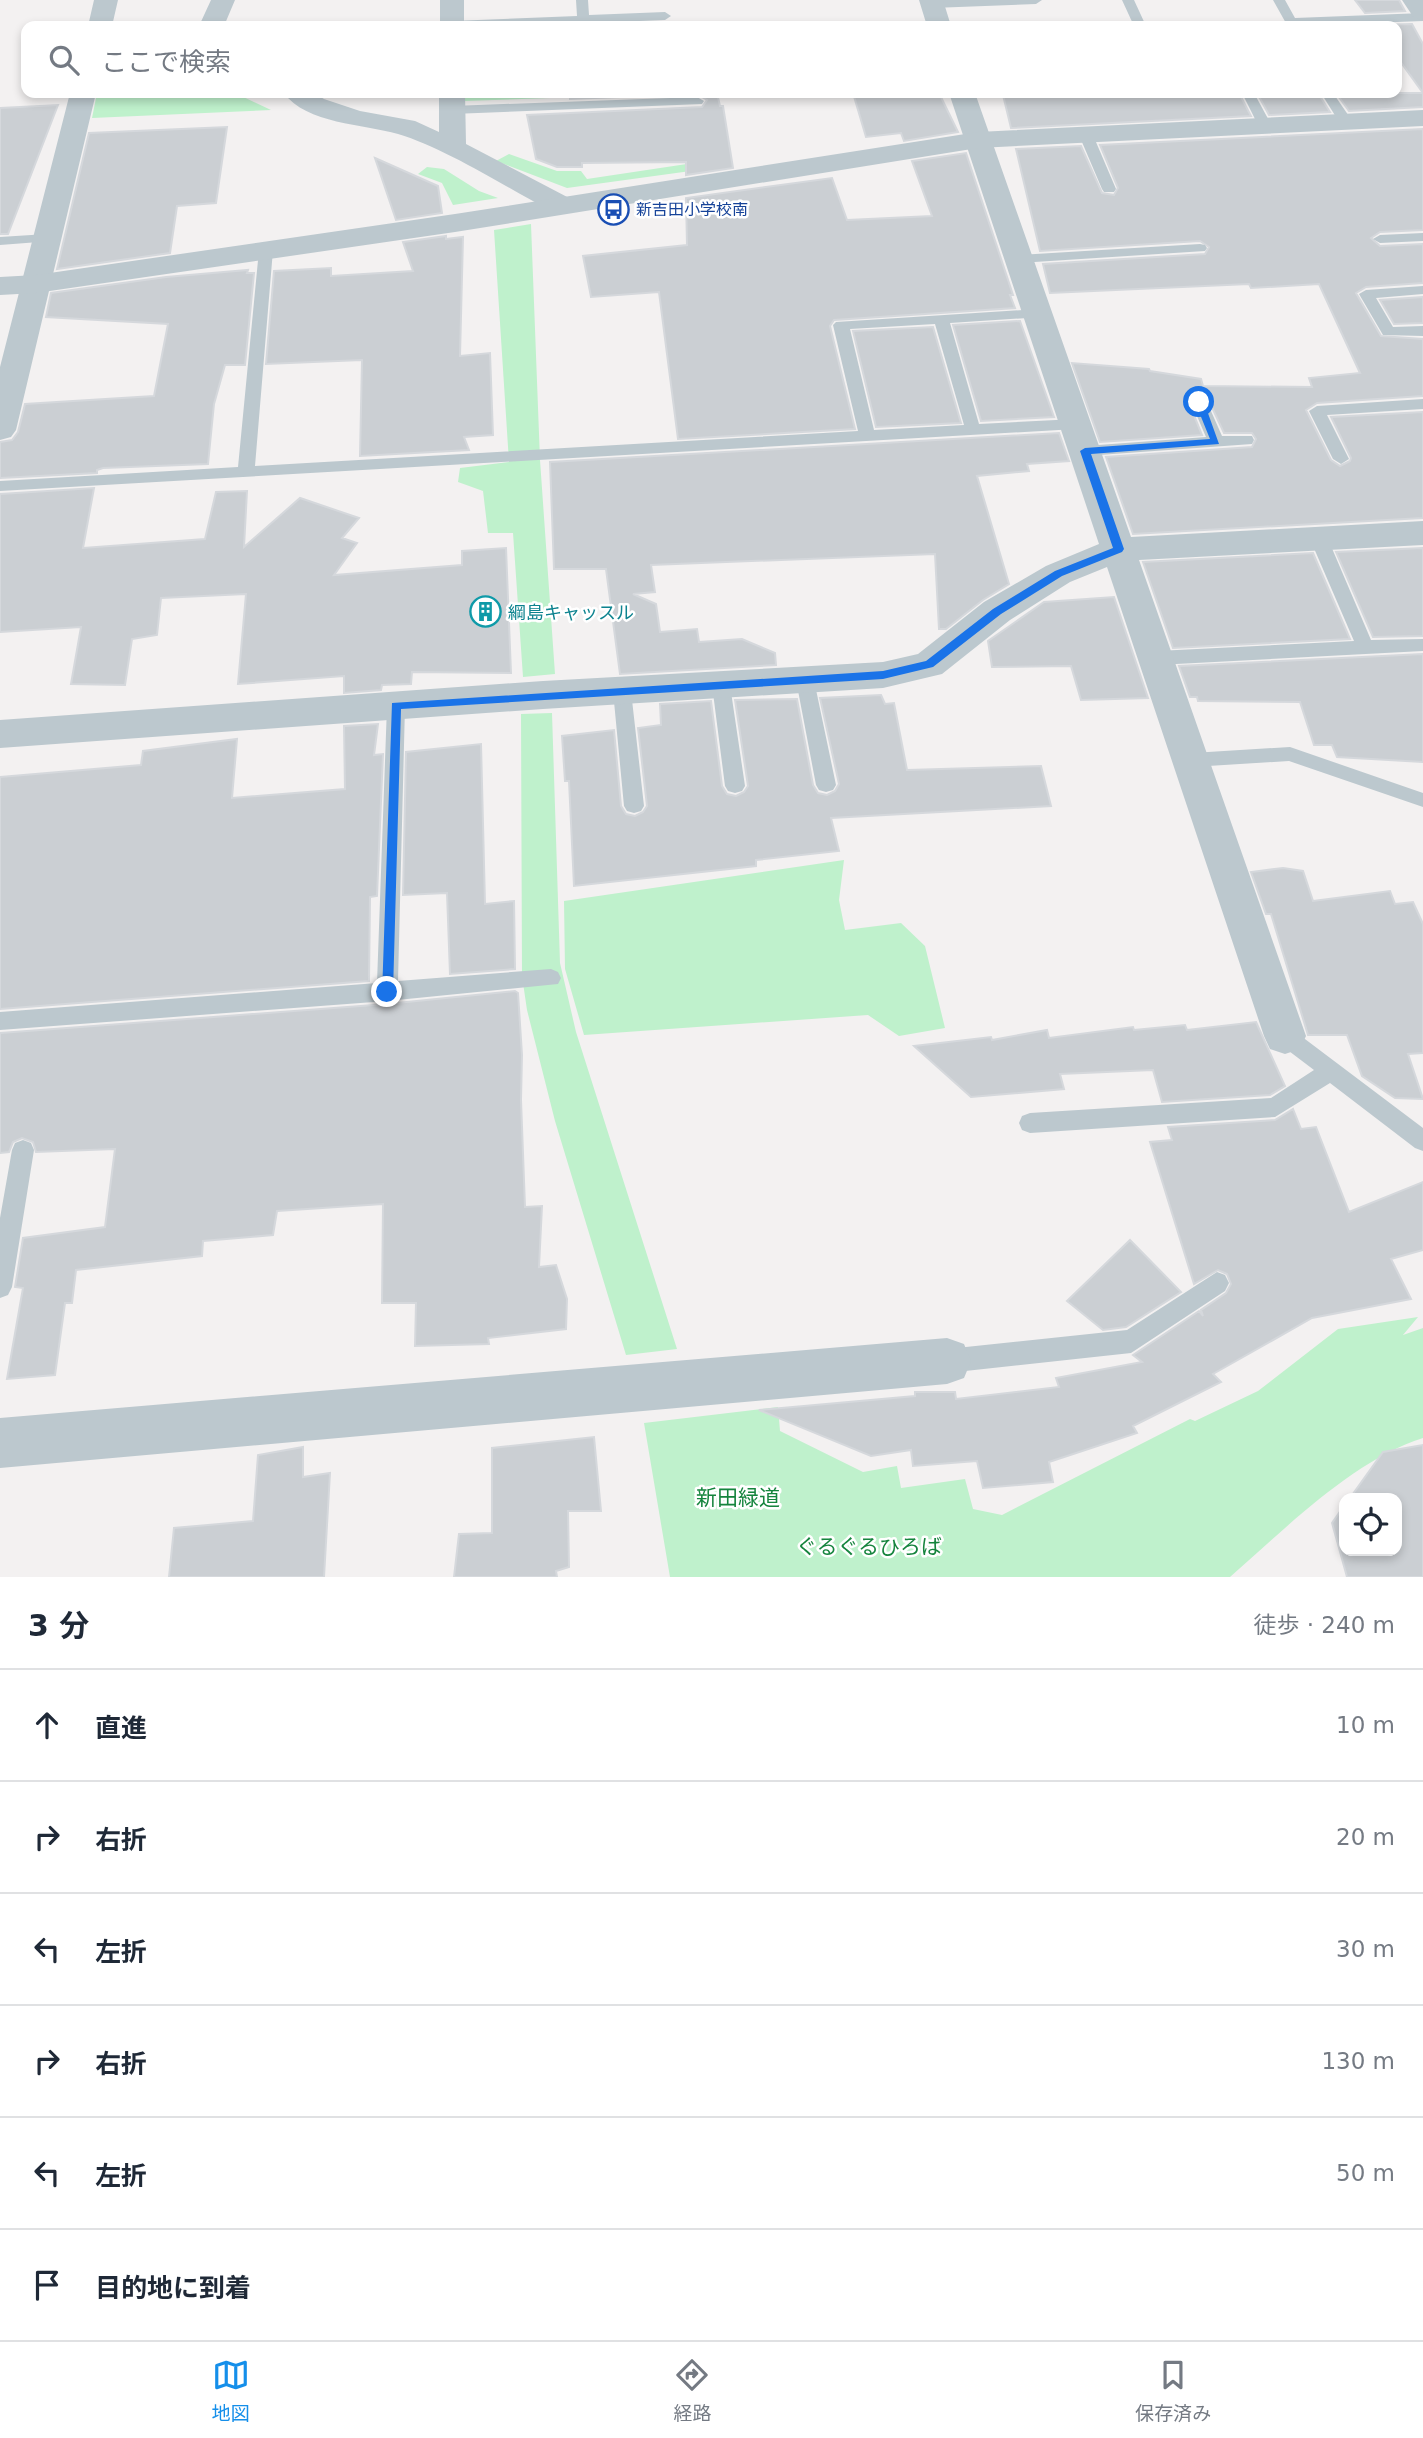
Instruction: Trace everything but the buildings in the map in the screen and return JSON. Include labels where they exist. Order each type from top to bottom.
[{"type":"street","points":[[101,21],[106,0]]},
{"type":"street","points":[[214,21],[222,0]]},
{"type":"street","points":[[452,0],[453,21]]},
{"type":"street","points":[[1414,0],[1423,15]]},
{"type":"street","points":[[0,430],[82,98]]},
{"type":"street","points":[[304,98],[315,105],[355,118],[405,127],[453,148],[561,205]]},
{"type":"street","points":[[964,98],[1192,760],[1284,1036]]},
{"type":"street","points":[[452,101],[453,148]]},
{"type":"street","points":[[0,286],[36,284],[266,250],[978,140],[1423,118]]},
{"type":"street","points":[[0,734],[396,705],[883,675],[929,664],[997,611],[1058,574],[1119,549],[1423,533]]},
{"type":"street","points":[[0,1443],[947,1361]]},
{"type":"lane","points":[[582,0],[583,20]]},
{"type":"lane","points":[[934,10],[1036,0]]},
{"type":"lane","points":[[1128,0],[1138,21]]},
{"type":"lane","points":[[1279,0],[1290,21]]},
{"type":"lane","points":[[1310,21],[1423,15]]},
{"type":"lane","points":[[561,21],[665,16]]},
{"type":"lane","points":[[1251,98],[1265,126]]},
{"type":"lane","points":[[1330,98],[1346,122]]},
{"type":"lane","points":[[452,101],[697,101]]},
{"type":"lane","points":[[1086,135],[1109,189]]},
{"type":"lane","points":[[1380,239],[1423,237]]},
{"type":"lane","points":[[0,241],[47,238]]},
{"type":"lane","points":[[1019,259],[1200,248]]},
{"type":"lane","points":[[246,472],[266,250]]},
{"type":"lane","points":[[1423,290],[1366,294],[1388,332],[1423,331]]},
{"type":"lane","points":[[867,436],[841,325],[1038,314]]},
{"type":"lane","points":[[941,319],[974,430]]},
{"type":"lane","points":[[1199,402],[1216,441]]},
{"type":"lane","points":[[1341,459],[1317,411],[1423,404]]},
{"type":"lane","points":[[0,486],[974,430],[1081,437],[1246,440]]},
{"type":"lane","points":[[1319,539],[1365,647]]},
{"type":"lane","points":[[1157,658],[1423,645]]},
{"type":"lane","points":[[805,680],[826,785]]},
{"type":"lane","points":[[721,685],[735,786]]},
{"type":"lane","points":[[622,691],[634,806]]},
{"type":"lane","points":[[387,992],[396,705]]},
{"type":"lane","points":[[1192,760],[1290,754],[1421,800]]},
{"type":"lane","points":[[0,1021],[551,978]]},
{"type":"lane","points":[[1284,1036],[1423,1141]]},
{"type":"lane","points":[[1030,1123],[1275,1107],[1331,1072]]},
{"type":"lane","points":[[0,1287],[23,1150]]},
{"type":"lane","points":[[947,1361],[1131,1341],[1217,1283]]},
{"type":"green space","points":[[96,98],[246,98],[271,110],[92,118]]},
{"type":"green space","points":[[464,98],[550,98],[464,101]]},
{"type":"green space","points":[[509,154],[557,171],[581,171],[587,179],[720,159],[727,166],[567,188],[496,161]]},
{"type":"green space","points":[[427,167],[444,169],[479,191],[498,198],[453,205],[442,183],[418,174]]},
{"type":"green space","points":[[531,224],[540,460],[555,674],[523,677],[513,533],[488,533],[483,491],[458,482],[460,468],[509,462],[494,230]]},
{"type":"green space","points":[[552,713],[560,963],[576,1032],[677,1349],[626,1355],[555,1121],[527,1010],[522,976],[521,714]]},
{"type":"green space","points":[[844,860],[839,900],[845,930],[901,923],[925,946],[945,1028],[899,1036],[868,1015],[584,1035],[565,969],[564,901]]},
{"type":"green space","name":"新田緑道","points":[[1418,1317],[1403,1335],[1423,1328],[1423,1438],[1397,1448],[1346,1479],[1230,1577],[670,1577],[644,1423],[778,1407],[780,1431],[863,1472],[897,1466],[901,1488],[965,1479],[973,1509],[1002,1515],[1190,1419],[1195,1421],[1258,1391],[1338,1329]]},
{"type":"place","name":"新吉田小学校南","points":[[613,209]]},
{"type":"place","name":"綱島キャッスル","points":[[485,612]]},
{"type":"route","points":[[387,992],[396,705],[883,675],[929,664],[997,611],[1058,574],[1119,549],[1085,451],[1216,441],[1199,402]]},
{"type":"park label","name":"ぐるぐるひろば","points":[[869,1547]]}]
